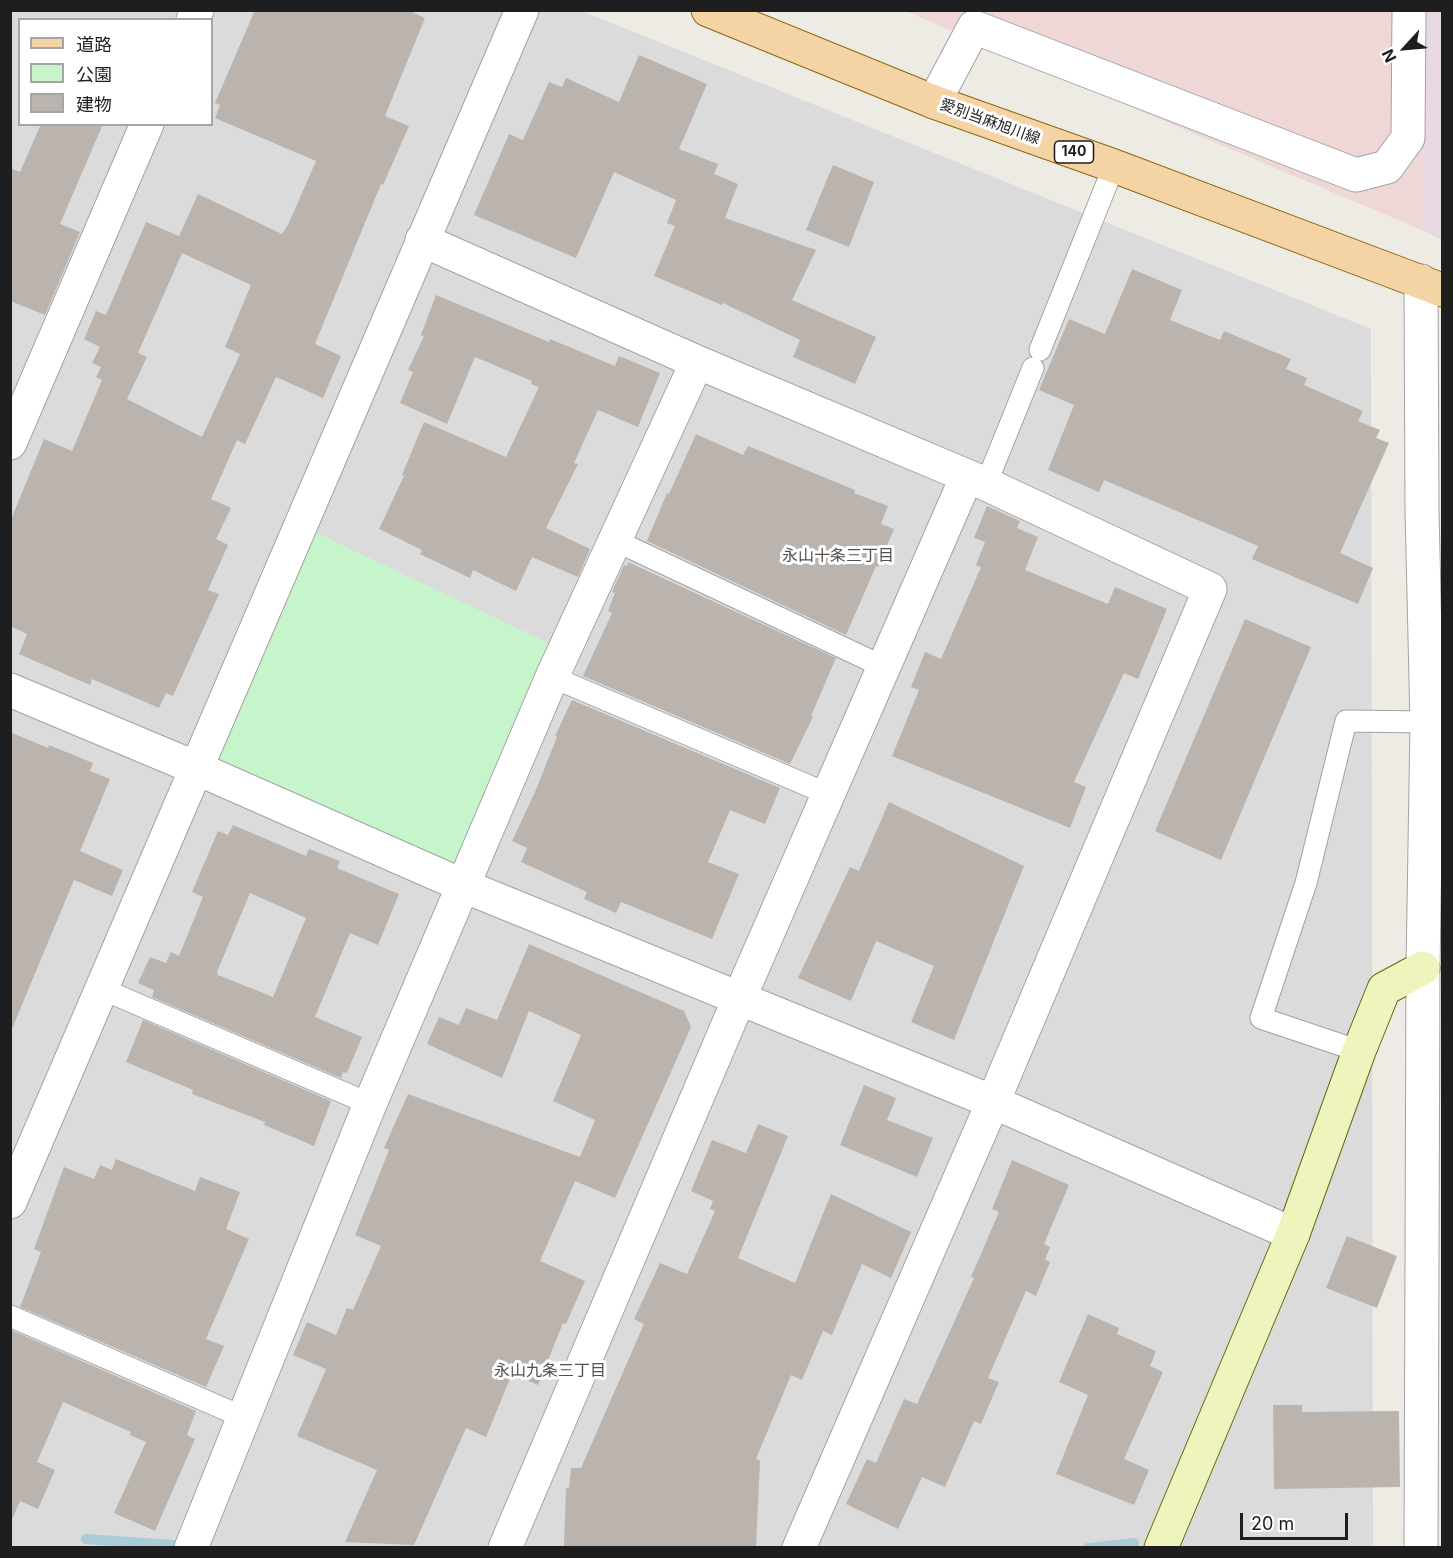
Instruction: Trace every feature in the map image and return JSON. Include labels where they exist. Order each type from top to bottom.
[{"type":"main road","name":"愛別当麻旭川線","points":[[708,10],[934,102],[1114,166],[1432,286]]},
{"type":"street","points":[[10,1202],[522,10]]},
{"type":"street","points":[[934,102],[974,27],[1356,175],[1387,167],[1408,138],[1409,10]]},
{"type":"street","points":[[10,443],[146,126]]},
{"type":"street","points":[[422,240],[697,362],[976,480],[1210,589],[993,1102],[799,1548]]},
{"type":"street","points":[[1421,1548],[1423,968],[1427,722],[1422,510],[1432,286]]},
{"type":"street","points":[[191,1548],[370,1104],[552,677],[697,362]]},
{"type":"street","points":[[505,1548],[739,999],[884,667],[976,480]]},
{"type":"street","points":[[10,690],[196,768],[464,886],[993,1102],[1293,1234]]},
{"type":"street","points":[[1161,1548],[1293,1234],[1359,1050],[1384,989],[1423,968]]},
{"type":"lane","points":[[976,480],[1037,358],[1114,166]]},
{"type":"lane","points":[[614,540],[884,667]]},
{"type":"lane","points":[[552,677],[828,794]]},
{"type":"lane","points":[[1359,1050],[1261,1018],[1306,883],[1346,721],[1427,722]]},
{"type":"lane","points":[[102,989],[370,1104]]},
{"type":"lane","points":[[10,1316],[245,1418]]},
{"type":"shaded area","points":[[11,11],[582,11],[1371,329],[1373,1547],[11,1548]]},
{"type":"shaded area","points":[[905,11],[1426,11],[1424,231]]},
{"type":"shaded area","points":[[1426,11],[1442,11],[1442,240],[1424,231]]},
{"type":"green space","points":[[300,525],[563,650],[464,886],[196,768]]},
{"type":"building","points":[[255,10],[408,10],[425,18],[385,116],[409,126],[383,185],[381,184],[315,344],[341,356],[323,398],[276,377],[245,444],[237,440],[211,499],[231,508],[216,539],[228,545],[208,590],[219,594],[173,696],[166,693],[159,708],[92,679],[90,685],[19,654],[27,634],[10,626],[10,522],[44,439],[72,451],[102,380],[96,377],[101,367],[92,363],[100,347],[84,339],[96,311],[106,315],[146,222],[179,236],[198,194],[282,234],[288,225],[316,161],[215,118],[220,105],[215,103]],"holes":[[[182,253],[251,285],[225,347],[240,354],[202,437],[127,399],[147,357],[138,353]]]},
{"type":"building","points":[[639,55],[707,84],[679,149],[718,164],[714,174],[738,184],[725,218],[816,250],[792,300],[876,337],[855,384],[793,357],[800,340],[723,303],[722,305],[654,276],[675,226],[667,223],[676,200],[614,172],[576,258],[474,215],[509,134],[523,140],[549,82],[562,87],[566,78],[619,102]]},
{"type":"building","points":[[40,126],[102,126],[60,224],[80,232],[45,315],[10,301],[10,168],[20,172]]},
{"type":"building","points":[[833,165],[874,182],[849,247],[806,230]]},
{"type":"building","points":[[1132,269],[1182,290],[1170,320],[1220,340],[1224,331],[1291,359],[1286,369],[1307,378],[1304,385],[1363,411],[1358,421],[1380,430],[1376,438],[1389,443],[1340,553],[1373,568],[1358,604],[1252,559],[1258,546],[1104,480],[1099,492],[1048,470],[1074,405],[1039,390],[1069,319],[1105,334]]},
{"type":"building","points":[[436,295],[549,342],[550,339],[615,366],[619,356],[660,373],[638,427],[598,410],[574,463],[578,464],[546,528],[590,549],[578,577],[532,557],[516,591],[473,570],[470,578],[420,554],[422,550],[379,529],[404,476],[402,475],[424,422],[506,457],[539,387],[531,384],[532,381],[475,357],[447,424],[400,403],[413,372],[408,370],[424,336],[421,335]]},
{"type":"building","points":[[696,434],[743,455],[748,446],[888,506],[881,524],[894,529],[846,635],[647,541],[667,493],[669,494]]},
{"type":"building","points":[[987,506],[1020,521],[1017,528],[1038,537],[1025,570],[1108,604],[1115,587],[1167,609],[1138,679],[1124,673],[1074,782],[1086,787],[1070,828],[892,756],[919,690],[911,687],[925,652],[941,659],[981,567],[976,565],[985,542],[974,538]]},
{"type":"building","points":[[628,562],[836,658],[811,716],[813,717],[790,764],[583,676],[612,613],[608,611],[615,593],[612,592],[624,565],[627,566]]},
{"type":"building","points":[[1245,619],[1311,647],[1221,860],[1155,831]]},
{"type":"building","points":[[572,700],[780,788],[765,824],[730,810],[708,862],[739,874],[712,939],[621,902],[616,913],[584,899],[587,892],[521,862],[527,848],[512,841],[535,792],[557,737],[555,736]]},
{"type":"building","points":[[10,732],[93,763],[90,771],[110,779],[80,851],[123,870],[112,896],[74,880],[11,1031]]},
{"type":"building","points":[[889,802],[1024,866],[954,1040],[911,1022],[934,966],[876,941],[851,1001],[798,978],[850,867],[859,871]]},
{"type":"building","points":[[233,825],[306,856],[309,849],[340,861],[337,868],[399,894],[378,945],[350,933],[315,1017],[362,1037],[347,1073],[343,1072],[341,1078],[152,997],[154,990],[138,983],[150,957],[166,963],[171,952],[179,956],[203,897],[192,892],[218,831],[228,835]],"holes":[[[250,893],[306,918],[273,997],[218,975],[217,972]]]},
{"type":"building","points":[[529,944],[684,1011],[691,1027],[615,1198],[575,1181],[540,1261],[585,1281],[566,1324],[563,1323],[538,1385],[512,1374],[486,1437],[466,1428],[414,1545],[345,1542],[377,1470],[297,1436],[326,1369],[293,1355],[307,1322],[336,1335],[347,1308],[353,1310],[381,1246],[355,1235],[389,1150],[384,1148],[408,1094],[580,1157],[595,1120],[553,1101],[581,1035],[529,1011],[502,1078],[427,1044],[439,1017],[459,1025],[466,1008],[497,1020]]},
{"type":"building","points":[[143,1020],[331,1101],[314,1146],[264,1125],[265,1122],[192,1094],[193,1090],[126,1062]]},
{"type":"building","points":[[864,1085],[896,1098],[887,1120],[933,1138],[917,1177],[840,1145]]},
{"type":"building","points":[[758,1124],[788,1136],[738,1258],[795,1283],[831,1194],[911,1232],[891,1278],[862,1264],[832,1335],[823,1331],[802,1380],[791,1375],[756,1459],[760,1461],[756,1548],[564,1546],[566,1488],[569,1488],[571,1468],[581,1468],[644,1324],[634,1319],[660,1263],[687,1274],[715,1211],[710,1209],[713,1201],[691,1191],[712,1140],[746,1153]]},
{"type":"building","points":[[116,1159],[195,1191],[200,1177],[240,1192],[226,1229],[249,1239],[206,1339],[224,1346],[206,1387],[20,1307],[41,1252],[34,1249],[64,1167],[94,1179],[100,1165],[112,1170]]},
{"type":"building","points":[[1012,1160],[1069,1185],[1044,1244],[1050,1247],[1045,1260],[1050,1262],[1036,1296],[1026,1291],[988,1378],[999,1382],[981,1424],[974,1421],[945,1487],[922,1477],[898,1529],[846,1504],[867,1459],[876,1463],[904,1399],[917,1404],[974,1278],[971,1277],[999,1212],[992,1209]]},
{"type":"building","points":[[1347,1236],[1397,1256],[1377,1308],[1326,1288]]},
{"type":"building","points":[[1088,1314],[1119,1328],[1117,1334],[1156,1351],[1150,1366],[1163,1372],[1124,1459],[1149,1470],[1134,1505],[1056,1474],[1088,1395],[1059,1382]]},
{"type":"building","points":[[11,1330],[196,1411],[187,1435],[195,1439],[155,1531],[114,1513],[146,1442],[130,1435],[131,1432],[63,1402],[37,1462],[55,1470],[38,1509],[20,1501],[10,1524]]},
{"type":"building","points":[[1273,1405],[1302,1405],[1302,1412],[1399,1411],[1400,1487],[1274,1489]]},
{"type":"waterway","points":[[86,1539],[173,1545]]},
{"type":"waterway","points":[[1088,1548],[1134,1543]]},
{"type":"district","name":"永山十条三丁目","points":[[838,556]]},
{"type":"district","name":"永山九条三丁目","points":[[550,1371]]}]
